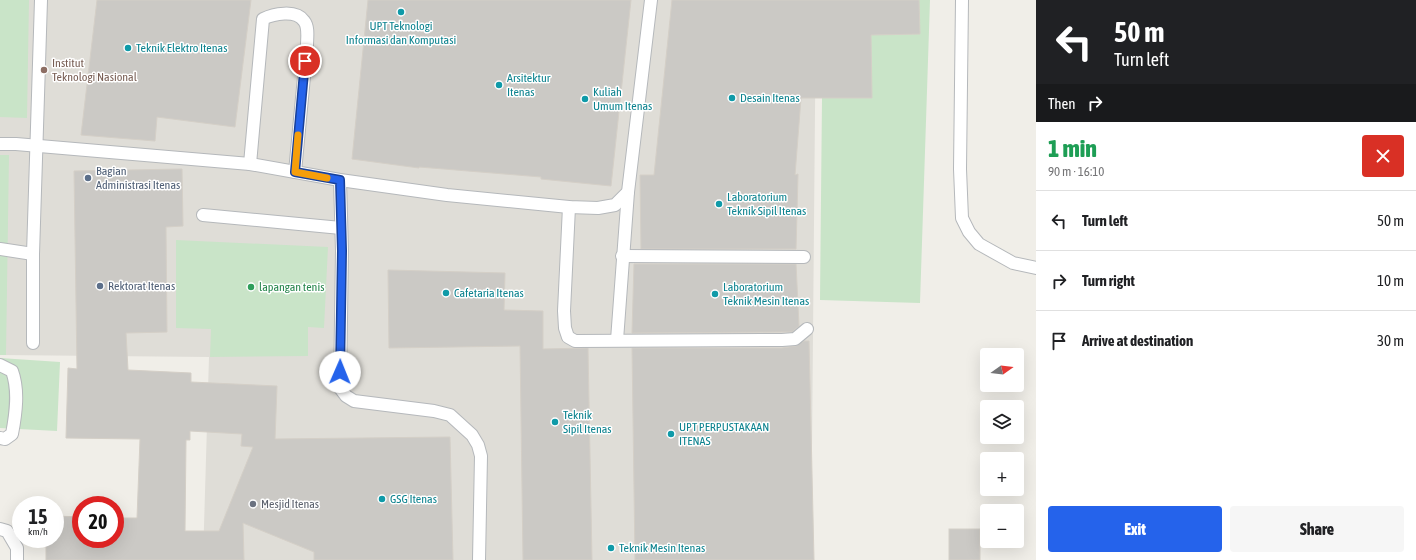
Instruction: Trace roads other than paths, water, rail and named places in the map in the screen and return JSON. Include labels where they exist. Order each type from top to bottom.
[{"type":"lane","points":[[33,344],[33,254],[41,0]]},
{"type":"lane","points":[[617,340],[622,256],[628,192],[651,0]]},
{"type":"lane","points":[[962,0],[960,169],[962,218],[969,232],[979,244],[1013,263],[1036,268]]},
{"type":"lane","points":[[250,164],[263,19],[280,14],[297,16],[304,21],[307,28],[307,45],[295,172]]},
{"type":"lane","points":[[1,144],[250,164],[340,180],[447,195],[569,207],[598,208],[615,205],[628,192]]},
{"type":"lane","points":[[340,180],[340,388],[346,396],[354,401],[434,411],[450,415],[472,435],[478,445],[481,456],[479,560]]},
{"type":"lane","points":[[569,207],[564,311],[565,328],[568,337],[575,341],[782,340],[795,339],[807,329]]},
{"type":"lane","points":[[203,215],[341,228]]},
{"type":"lane","points":[[0,249],[33,254]]},
{"type":"lane","points":[[622,256],[804,257]]},
{"type":"lane","points":[[0,365],[12,371],[16,383],[15,420],[12,434],[5,438],[0,438]]},
{"type":"lane","points":[[0,529],[7,531],[17,548],[17,560]]},
{"type":"place","name":"UPT Teknologi Informasi dan Komputasi","points":[[401,12]]},
{"type":"place","name":"Teknik Elektro Itenas","points":[[128,48]]},
{"type":"place","name":"Institut Teknologi Nasional","points":[[44,70]]},
{"type":"place","name":"Arsitektur Itenas","points":[[499,85]]},
{"type":"place","name":"Desain Itenas","points":[[732,98]]},
{"type":"place","name":"Kuliah Umum Itenas","points":[[585,99]]},
{"type":"place","name":"Bagian Administrasi Itenas","points":[[88,178]]},
{"type":"place","name":"Laboratorium Teknik Sipil Itenas","points":[[719,204]]},
{"type":"place","name":"Rektorat Itenas","points":[[100,286]]},
{"type":"place","name":"lapangan tenis","points":[[251,287]]},
{"type":"place","name":"Cafetaria Itenas","points":[[446,293]]},
{"type":"place","name":"Laboratorium Teknik Mesin Itenas","points":[[715,294]]},
{"type":"place","name":"Teknik Sipil Itenas","points":[[555,422]]},
{"type":"place","name":"UPT PERPUSTAKAAN ITENAS","points":[[671,434]]},
{"type":"place","name":"GSG Itenas","points":[[382,499]]},
{"type":"place","name":"Mesjid Itenas","points":[[253,504]]},
{"type":"place","name":"Teknik Mesin Itenas","points":[[611,548]]}]
